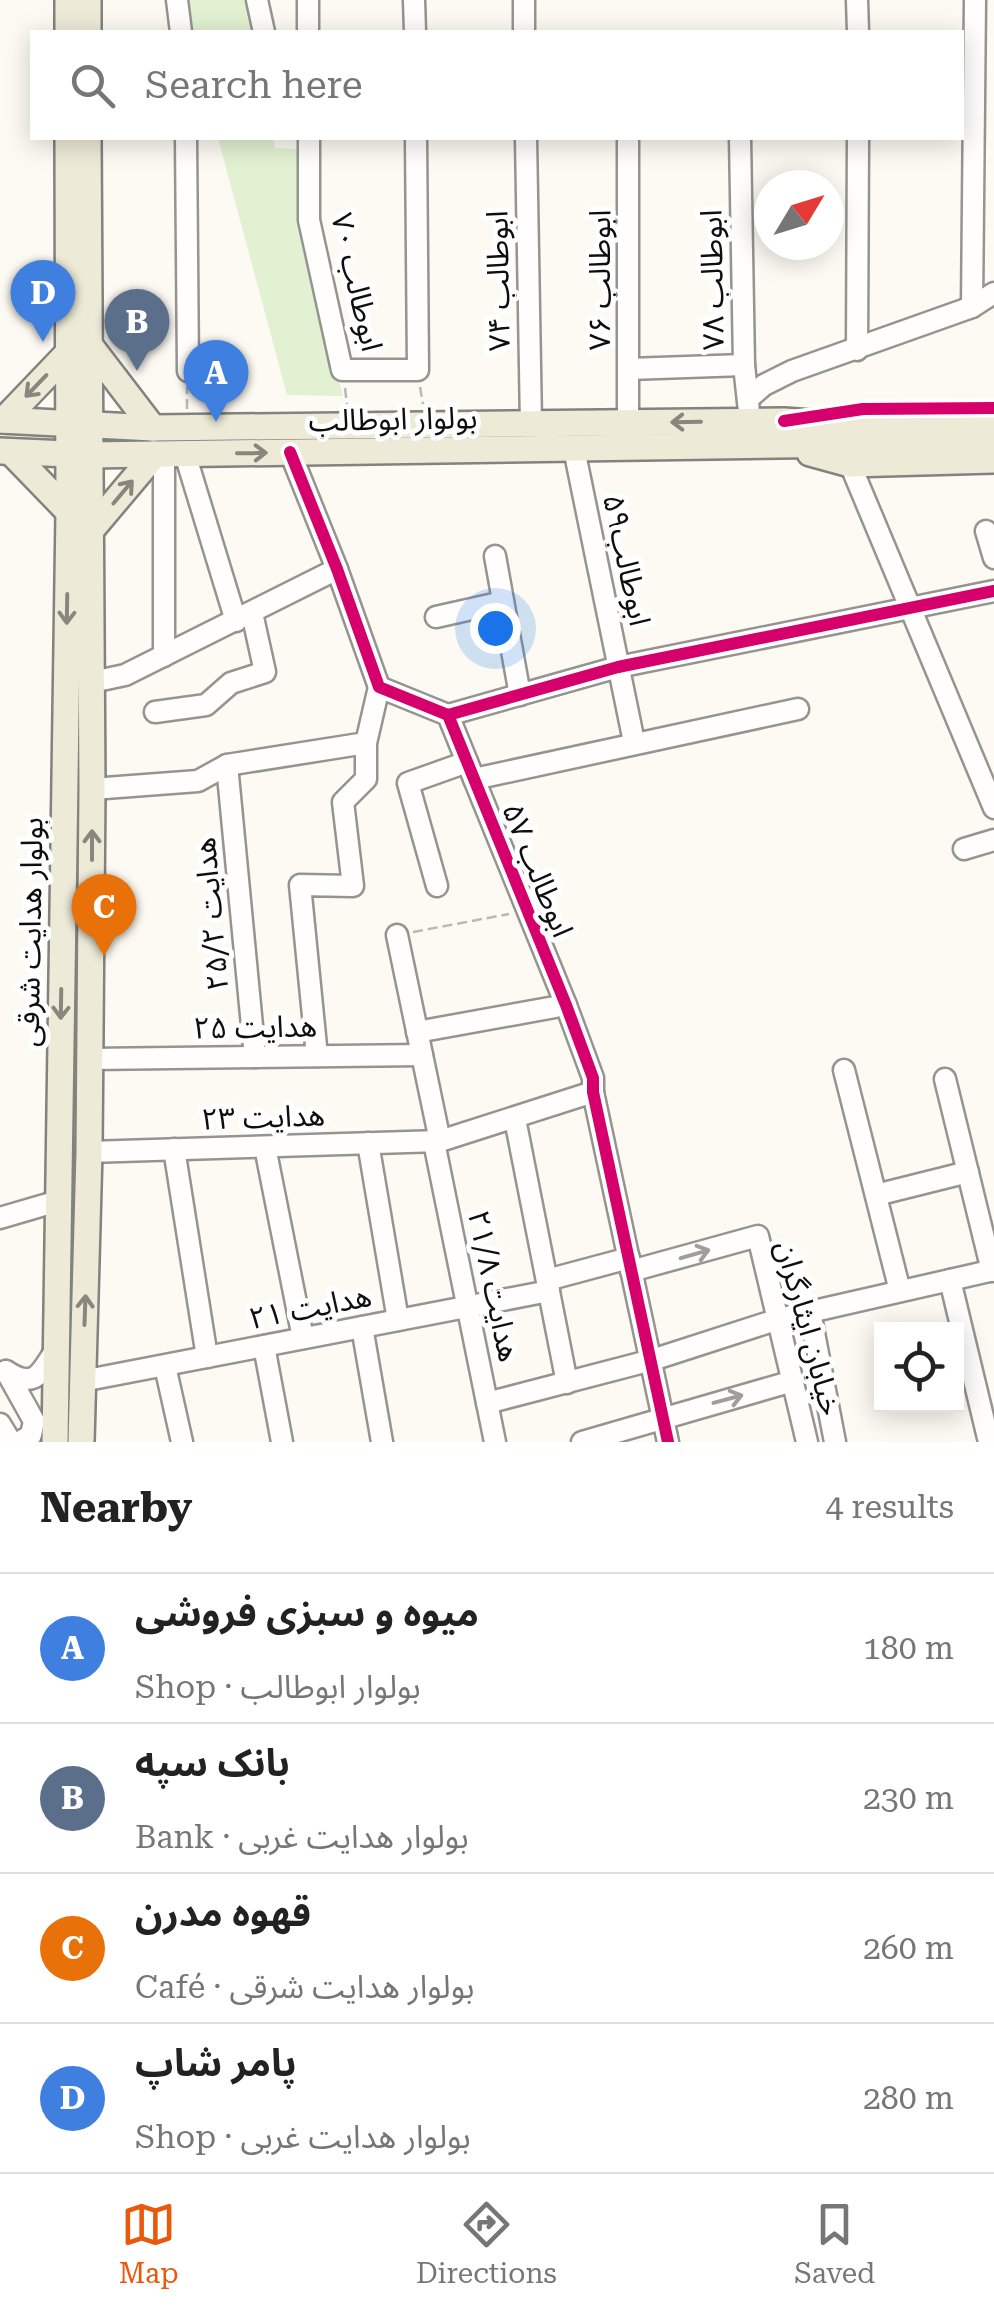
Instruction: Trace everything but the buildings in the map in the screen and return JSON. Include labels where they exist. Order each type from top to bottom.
[{"type":"main road","points":[[68,0],[68,30]]},
{"type":"main road","points":[[88,0],[88,30]]},
{"type":"main road","points":[[68,140],[78,348],[168,443],[91,530]]},
{"type":"main road","points":[[2,420],[78,348],[88,140]]},
{"type":"main road","name":"بولوار هدایت شرقی","points":[[78,348],[79,454],[91,530],[92,682],[89,1152],[81,1442]]},
{"type":"main road","points":[[785,433],[863,409],[994,408]]},
{"type":"main road","name":"بولوار ابوطالب","points":[[6,452],[79,454],[350,426],[628,423],[749,410],[785,433]]},
{"type":"main road","name":"بولوار ابوطالب","points":[[2,420],[79,424],[168,443],[290,452],[574,449],[785,433]]},
{"type":"main road","points":[[785,433],[841,425],[994,422]]},
{"type":"main road","points":[[362,452],[348,441],[351,434],[387,431],[394,425]]},
{"type":"main road","points":[[785,433],[994,442]]},
{"type":"main road","points":[[785,433],[850,464],[994,460]]},
{"type":"main road","points":[[6,452],[69,512]]},
{"type":"main road","name":"بولوار هدایت شرقی","points":[[55,1442],[69,512],[79,454]]},
{"type":"main road","points":[[64,796],[92,793]]},
{"type":"street","points":[[177,0],[182,30]]},
{"type":"street","points":[[256,0],[264,30]]},
{"type":"street","points":[[308,0],[308,30]]},
{"type":"street","points":[[414,0],[415,30]]},
{"type":"street","points":[[524,0],[524,30]]},
{"type":"street","points":[[858,0],[858,30]]},
{"type":"street","points":[[972,307],[975,0]]},
{"type":"street","points":[[186,140],[188,370]]},
{"type":"street","name":"ابوطالب ۷۰","points":[[309,140],[309,220],[342,370],[418,370]]},
{"type":"street","points":[[416,140],[418,370]]},
{"type":"street","name":"ابوطالب ۷۴","points":[[526,140],[531,424]]},
{"type":"street","name":"ابوطالب ۷۶","points":[[628,140],[628,423]]},
{"type":"street","name":"ابوطالب ۷۸","points":[[740,140],[744,365],[749,410]]},
{"type":"street","points":[[857,350],[858,140]]},
{"type":"street","points":[[749,410],[764,385],[792,371],[972,307],[994,292]]},
{"type":"street","points":[[629,368],[744,365]]},
{"type":"street","points":[[155,712],[206,705],[231,684],[265,672],[168,443]]},
{"type":"street","points":[[164,656],[168,443]]},
{"type":"street","name":"ابوطالب۵۹","points":[[574,449],[634,742]]},
{"type":"street","points":[[290,452],[379,687],[366,743],[366,778],[344,802],[343,823],[353,886],[300,886],[317,1056]]},
{"type":"street","points":[[850,464],[994,808]]},
{"type":"street","points":[[986,532],[994,558]]},
{"type":"street","points":[[495,556],[520,695]]},
{"type":"street","points":[[92,682],[125,675],[337,569]]},
{"type":"street","points":[[379,687],[448,715],[618,667],[994,591]]},
{"type":"street","points":[[436,616],[503,602]]},
{"type":"street","points":[[437,886],[408,783],[798,709]]},
{"type":"street","name":"ابوطالب ۵۷","points":[[448,715],[593,1078],[668,1442]]},
{"type":"street","points":[[92,793],[198,781],[227,765],[366,743]]},
{"type":"street","name":"هدایت ۲۵/۲","points":[[227,765],[254,1057]]},
{"type":"street","points":[[964,849],[994,840]]},
{"type":"street","name":"هدایت ۲۱/۸","points":[[397,935],[495,1442]]},
{"type":"street","points":[[418,1032],[566,1005]]},
{"type":"street","name":"هدایت ۲۵","points":[[90,1059],[422,1055]]},
{"type":"street","points":[[844,1070],[900,1291]]},
{"type":"street","points":[[488,1403],[652,1360],[779,1319],[993,1270],[945,1080]]},
{"type":"street","name":"هدایت ۲۳","points":[[89,1152],[437,1141],[593,1092]]},
{"type":"street","points":[[515,1118],[567,1384]]},
{"type":"street","points":[[368,1144],[398,1320]]},
{"type":"street","points":[[265,1146],[303,1338]]},
{"type":"street","points":[[174,1149],[207,1357]]},
{"type":"street","points":[[876,1195],[968,1172]]},
{"type":"street","points":[[0,1217],[58,1202]]},
{"type":"street","name":"خیابان ایثارگران","points":[[548,1285],[758,1236],[808,1442]]},
{"type":"street","points":[[950,1280],[989,1442]]},
{"type":"street","name":"هدایت ۲۱","points":[[82,1382],[468,1306],[548,1285]]},
{"type":"street","name":"خیابان ایثارگران","points":[[810,1312],[835,1442]]},
{"type":"street","points":[[362,1327],[382,1442]]},
{"type":"street","points":[[264,1346],[282,1442]]},
{"type":"street","points":[[3,1366],[20,1380],[31,1380],[42,1372],[56,1349]]},
{"type":"street","points":[[0,1425],[13,1442],[31,1435],[34,1421],[3,1366]]},
{"type":"street","points":[[164,1366],[182,1442]]},
{"type":"street","points":[[582,1442],[794,1381]]},
{"type":"street","points":[[0,1425],[3,1442]]},
{"type":"path","points":[[168,443],[188,370]]},
{"type":"path","points":[[342,370],[350,426]]},
{"type":"path","points":[[418,370],[426,425]]},
{"type":"path","points":[[397,935],[528,910]]},
{"type":"green space","points":[[181,0],[251,0],[258,30],[186,30]]},
{"type":"green space","points":[[219,140],[273,140],[275,148],[301,149],[299,220],[343,396],[287,395]]},
{"type":"cycle path","points":[[784,421],[863,409],[994,408]]},
{"type":"cycle path","points":[[290,452],[379,687],[448,715],[566,1005],[593,1078],[668,1442]]},
{"type":"cycle path","points":[[448,715],[618,667],[994,591]]},
{"type":"place","name":"پامر شاپ","points":[[43,342]]},
{"type":"place","name":"بانک سپه","points":[[137,371]]},
{"type":"place","name":"میوه و سبزی فروشی","points":[[216,422]]},
{"type":"place","name":"قهوه مدرن","points":[[104,956]]}]
